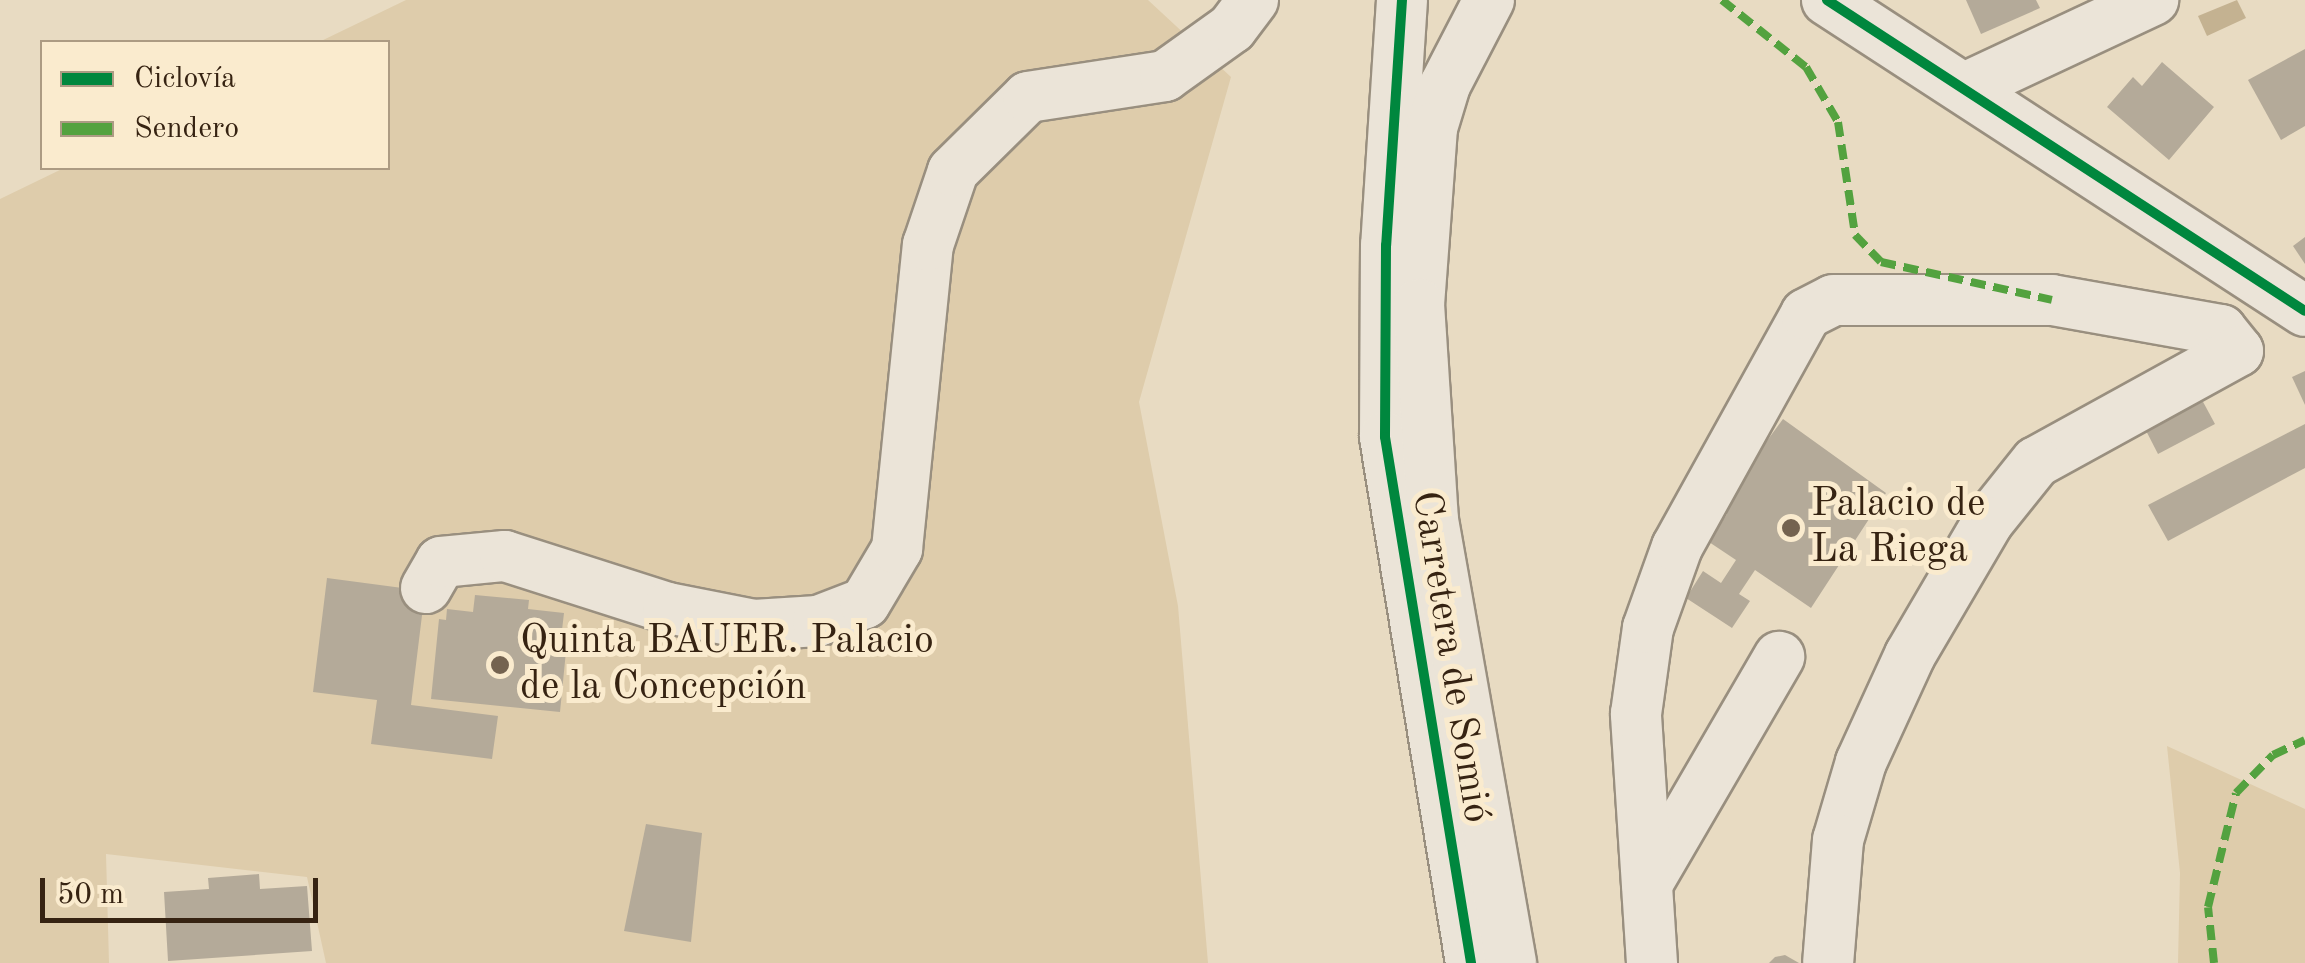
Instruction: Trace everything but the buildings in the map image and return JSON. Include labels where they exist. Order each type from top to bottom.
[{"type":"street","points":[[426,588],[441,562],[505,556],[668,608],[754,624],[818,622],[865,603],[897,549],[928,246],[953,171],[1028,97],[1165,76],[1232,28],[1252,0]]},
{"type":"street","name":"Carretera de Somió","points":[[1402,0],[1386,245],[1384,437],[1471,963]]},
{"type":"street","points":[[1488,0],[1445,84],[1432,128],[1420,339],[1433,520],[1511,963]]},
{"type":"street","points":[[1827,0],[2305,310]]},
{"type":"street","points":[[1965,88],[2153,0]]},
{"type":"street","points":[[1652,963],[1636,714],[1648,628],[1676,548],[1806,314],[1832,300],[2052,300],[2221,330],[2238,351],[2036,462],[1988,522],[1910,655],[1861,762],[1838,840],[1828,963]]},
{"type":"street","points":[[1647,884],[1780,657]]},
{"type":"shaded area","points":[[406,0],[1148,0],[1231,77],[1139,402],[1178,606],[1208,963],[326,963],[307,877],[106,854],[109,963],[0,963],[0,199],[60,170],[390,170],[390,40],[323,40]]},
{"type":"shaded area","points":[[2237,0],[2246,18],[2207,36],[2198,16]]},
{"type":"shaded area","points":[[2167,746],[2305,809],[2305,963],[2178,963],[2180,873]]},
{"type":"marked path","points":[[1722,0],[1806,67],[1838,122],[1855,235],[1881,262],[2052,300]]},
{"type":"marked path","points":[[2214,963],[2208,907],[2236,793],[2273,755],[2305,740]]},
{"type":"cycle path","points":[[1402,0],[1386,245],[1385,437],[1471,963]]},
{"type":"cycle path","points":[[1827,0],[2305,311]]},
{"type":"place","name":"Palacio de La Riega","points":[[1791,528]]},
{"type":"place","name":"Quinta BAUER. Palacio de la Concepción","points":[[500,665]]}]
